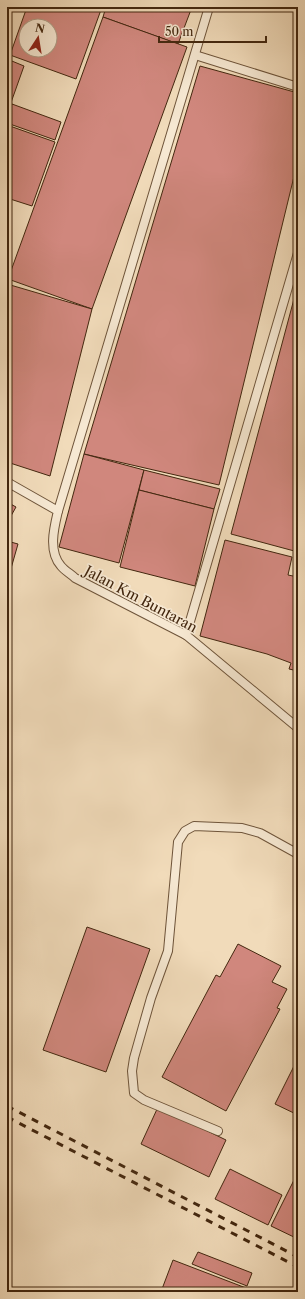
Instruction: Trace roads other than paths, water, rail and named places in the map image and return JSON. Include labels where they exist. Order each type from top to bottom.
[{"type":"lane","name":"Jalan Km Buntaran","points":[[209,7],[58,511],[54,529],[54,552],[60,566],[75,578],[186,635],[298,728]]},
{"type":"lane","points":[[195,55],[298,87]]},
{"type":"lane","points":[[186,635],[298,254]]},
{"type":"lane","points":[[7,482],[58,511]]},
{"type":"lane","points":[[218,1131],[144,1100],[134,1093],[132,1071],[134,1058],[151,998],[168,951],[178,842],[186,831],[194,826],[242,828],[260,833],[298,854]]},
{"type":"railway","points":[[7,1106],[298,1257]]},
{"type":"railway","points":[[7,1117],[298,1267]]}]
